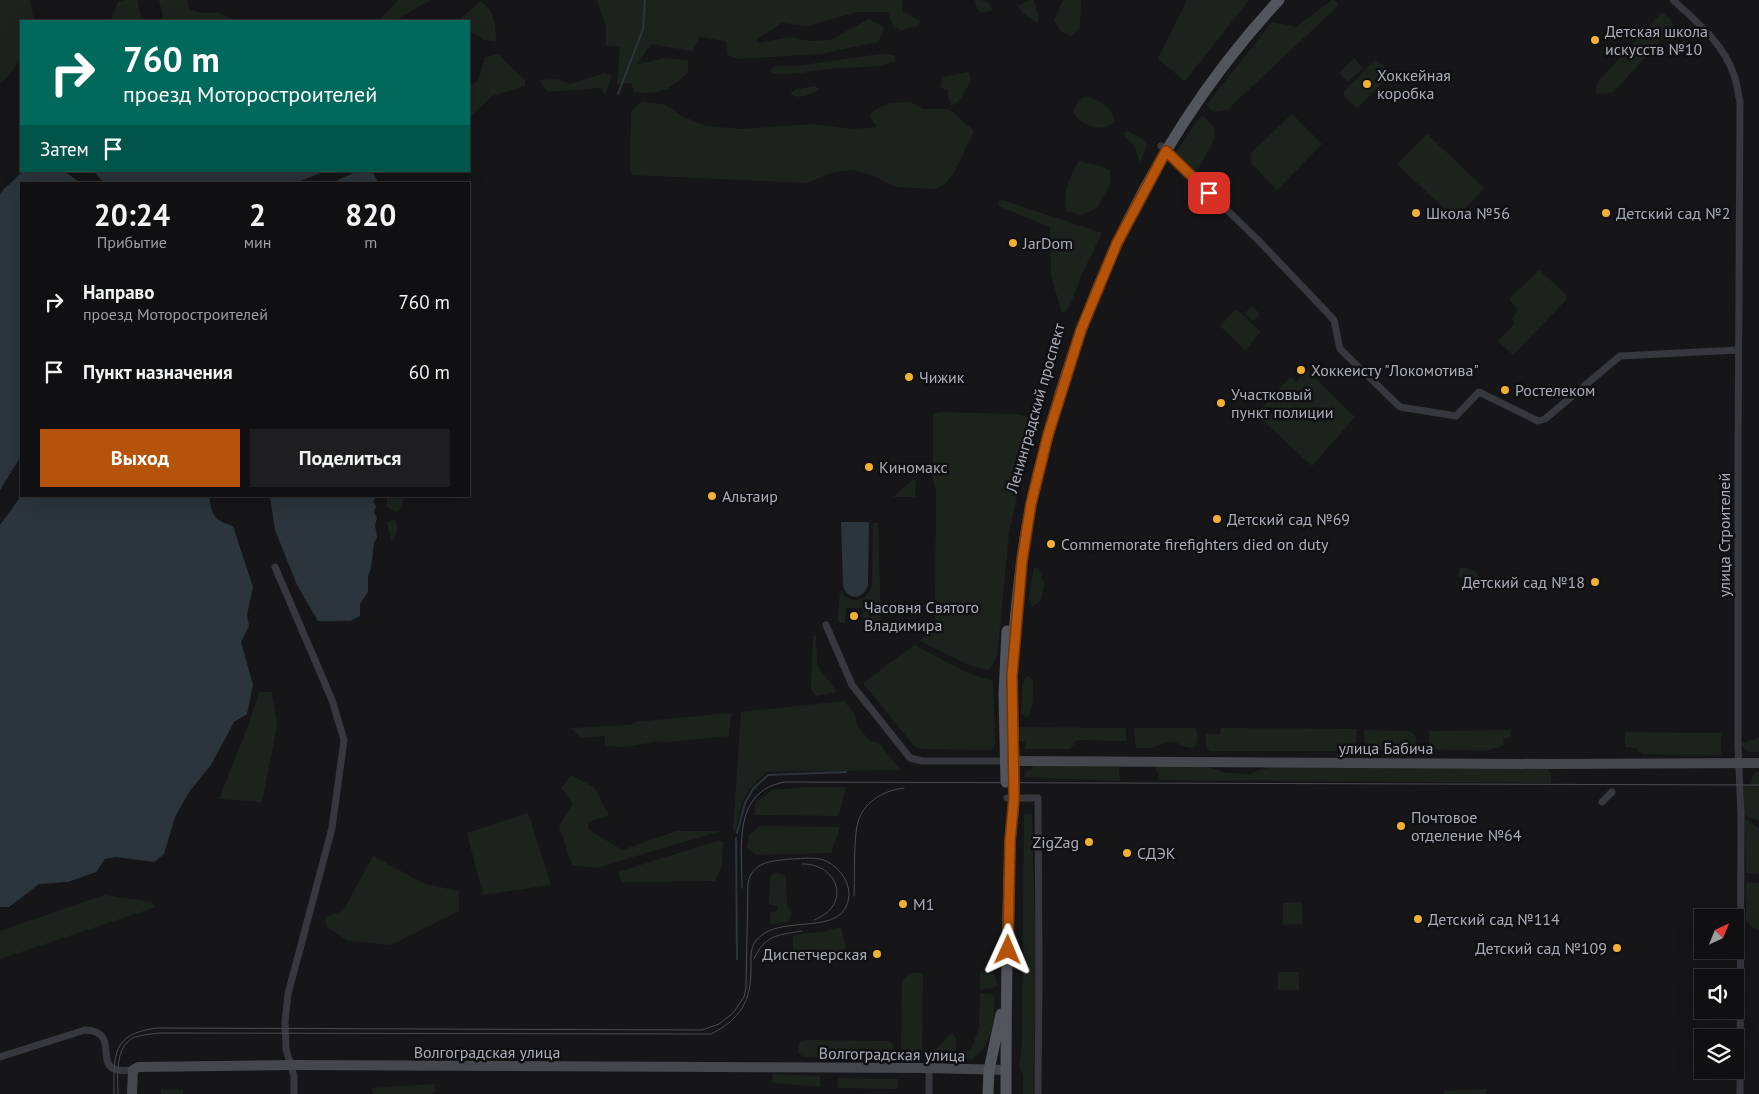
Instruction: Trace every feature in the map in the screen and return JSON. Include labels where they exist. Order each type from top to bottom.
[{"type":"main road","name":"Ленинградский проспект","points":[[1006,1094],[1010,841],[1009,761],[1012,676],[1022,561],[1031,504],[1048,435],[1068,368],[1098,286],[1117,243],[1163,149],[1191,98],[1226,52],[1270,0]]},
{"type":"main road","name":"Ленинградский проспект","points":[[1163,149],[1229,57],[1278,0]]},
{"type":"main road","name":"Ленинградский проспект","points":[[988,1094],[989,1070],[1007,990]]},
{"type":"street","name":"улица Строителей","points":[[1673,0],[1714,40],[1728,60],[1735,76],[1740,102],[1738,350],[1739,763],[1741,816],[1740,1094]]},
{"type":"street","points":[[1163,149],[1258,240],[1329,314],[1334,320],[1340,349],[1400,407],[1456,416],[1479,392],[1538,421],[1545,418],[1620,356],[1738,350]]},
{"type":"street","points":[[275,566],[332,700],[344,740],[332,828],[288,994],[285,1022],[286,1049],[294,1076],[294,1094]]},
{"type":"street","points":[[826,625],[856,692],[905,753],[913,760],[1009,761]]},
{"type":"street","name":"улица Бабича","points":[[1009,761],[1548,764],[1759,763]]},
{"type":"street","points":[[1602,802],[1612,792]]},
{"type":"street","points":[[1010,798],[1038,798],[1038,1094]]},
{"type":"street","name":"Волгоградская улица","points":[[0,1057],[85,1030],[92,1030],[103,1038],[107,1048],[107,1063],[110,1067],[133,1070],[138,1067],[291,1065],[1006,1070]]},
{"type":"street","points":[[929,1068],[929,1094]]},
{"type":"street","points":[[132,1094],[133,1070]]},
{"type":"shaded area","points":[[0,0],[30,0],[34,20],[20,20],[20,60],[5,80],[0,83]]},
{"type":"shaded area","points":[[137,0],[141,15],[139,20],[110,20],[118,2]]},
{"type":"shaded area","points":[[159,0],[187,0],[189,8],[193,10],[220,13],[231,20],[164,20]]},
{"type":"shaded area","points":[[398,0],[431,0],[396,20],[380,19]]},
{"type":"shaded area","points":[[597,0],[903,0],[902,11],[920,21],[918,26],[901,30],[893,27],[888,12],[857,12],[808,26],[782,23],[756,40],[758,43],[790,37],[809,41],[830,40],[869,19],[885,28],[878,42],[820,54],[738,59],[728,55],[726,41],[700,37],[692,51],[651,44],[636,65],[664,58],[688,60],[688,73],[675,84],[663,90],[643,93],[634,92],[631,83],[617,84],[620,47],[606,46],[606,26]]},
{"type":"shaded area","points":[[975,0],[986,2],[993,10],[983,13],[977,10]]},
{"type":"shaded area","points":[[1034,0],[1039,18],[1038,23],[1024,14],[1018,6]]},
{"type":"shaded area","points":[[1064,0],[1081,0],[1080,27],[1071,37],[1061,31],[1054,21]]},
{"type":"shaded area","points":[[1187,0],[1249,0],[1185,81],[1158,59]]},
{"type":"shaded area","points":[[1332,0],[1337,2],[1338,6],[1227,110],[1214,112],[1209,108],[1207,104],[1272,22],[1296,27]]},
{"type":"shaded area","points":[[480,1],[489,9],[494,18],[496,41],[484,40],[470,33],[470,20],[459,20]]},
{"type":"shaded area","points":[[1662,12],[1672,21],[1672,29],[1613,92],[1605,94],[1595,93],[1598,82]]},
{"type":"shaded area","points":[[498,54],[525,80],[525,86],[492,96],[470,117],[470,86],[478,80],[485,57]]},
{"type":"shaded area","points":[[880,54],[894,55],[896,61],[867,67],[780,74],[771,73],[771,69],[775,66],[796,66]]},
{"type":"shaded area","points":[[1354,58],[1363,68],[1348,82],[1339,73]]},
{"type":"shaded area","name":"Хоккейная коробка","points":[[1375,60],[1383,65],[1390,75],[1357,108],[1345,98],[1343,92]]},
{"type":"shaded area","points":[[969,72],[971,82],[961,98],[951,106],[948,90],[940,86],[943,77]]},
{"type":"shaded area","points":[[605,73],[612,76],[605,96],[601,88],[548,92],[539,80],[557,79],[570,84]]},
{"type":"shaded area","points":[[815,86],[819,89],[801,97],[790,93],[797,89]]},
{"type":"shaded area","points":[[1085,97],[1100,101],[1112,113],[1115,122],[1098,128],[1086,125],[1081,121],[1073,112],[1080,99]]},
{"type":"shaded area","points":[[642,102],[663,104],[684,117],[706,126],[741,129],[812,124],[852,129],[877,127],[869,116],[874,110],[890,103],[910,102],[923,109],[949,109],[974,131],[955,171],[945,184],[936,189],[896,187],[874,176],[854,170],[834,172],[806,183],[632,175],[630,170],[631,111]]},
{"type":"shaded area","points":[[1292,114],[1322,144],[1277,190],[1251,163],[1250,154]]},
{"type":"shaded area","points":[[1203,116],[1214,127],[1215,138],[1197,171],[1193,171],[1180,162],[1176,152],[1200,117]]},
{"type":"shaded area","points":[[1128,131],[1143,139],[1147,145],[1140,163],[1135,147],[1123,134]]},
{"type":"shaded area","points":[[1427,134],[1484,188],[1455,219],[1397,164]]},
{"type":"shaded area","points":[[1078,161],[1110,170],[1111,182],[1098,207],[1082,215],[1066,211],[1065,204],[1068,185]]},
{"type":"shaded area","points":[[65,172],[79,182],[20,182],[20,458],[0,490],[0,195],[21,173]]},
{"type":"shaded area","points":[[94,172],[323,172],[297,182],[103,182]]},
{"type":"shaded area","points":[[356,172],[366,172],[373,173],[378,182],[333,182]]},
{"type":"shaded area","points":[[999,199],[1102,233],[1082,274],[1070,306],[1064,312],[1061,311],[1051,274],[1050,227],[998,206]]},
{"type":"shaded area","points":[[1539,270],[1566,294],[1567,299],[1513,355],[1498,341],[1515,323],[1511,319],[1518,310],[1509,299]]},
{"type":"shaded area","points":[[1252,306],[1260,314],[1253,321],[1245,313]]},
{"type":"shaded area","points":[[1236,309],[1261,332],[1245,350],[1220,326]]},
{"type":"shaded area","points":[[1307,370],[1355,417],[1312,466],[1256,414],[1290,377],[1296,382]]},
{"type":"shaded area","points":[[941,412],[1016,414],[1026,416],[1032,422],[1009,533],[997,658],[993,666],[987,670],[967,664],[920,641],[930,631],[935,621],[936,491],[933,480],[933,416]]},
{"type":"shaded area","points":[[913,480],[916,480],[915,497],[893,497]]},
{"type":"shaded area","points":[[20,497],[209,497],[215,516],[222,522],[233,526],[253,587],[247,615],[249,626],[241,642],[253,685],[247,714],[234,722],[211,765],[189,792],[175,817],[164,854],[154,862],[116,857],[105,859],[96,872],[68,882],[39,884],[9,907],[0,907],[0,525]]},
{"type":"shaded area","points":[[270,497],[376,497],[373,502],[376,506],[374,512],[377,518],[375,525],[377,537],[374,543],[371,568],[368,576],[368,592],[360,604],[360,616],[350,621],[318,621],[297,585],[275,530]]},
{"type":"shaded area","points":[[387,497],[403,497],[402,507],[396,512],[387,507]]},
{"type":"shaded area","points":[[395,519],[397,530],[392,542],[387,522]]},
{"type":"shaded area","points":[[841,522],[869,522],[868,585],[863,594],[856,597],[848,594],[843,586]]},
{"type":"shaded area","points":[[873,523],[878,523],[881,618],[879,621],[863,624],[863,608],[846,608],[845,623],[839,623],[840,590],[848,598],[858,600],[866,596],[872,586]]},
{"type":"shaded area","points":[[1460,567],[1475,571],[1480,578],[1478,585],[1458,576]]},
{"type":"shaded area","points":[[1034,568],[1039,568],[1044,584],[1041,601],[1032,606],[1029,599]]},
{"type":"shaded area","points":[[813,635],[816,636],[817,665],[837,692],[816,696],[811,690]]},
{"type":"shaded area","points":[[914,645],[968,673],[993,681],[995,746],[991,750],[920,749],[915,747],[863,683]]},
{"type":"shaded area","points":[[1028,676],[1033,680],[1033,689],[1032,704],[1028,718],[1021,714],[1022,687],[1025,677]]},
{"type":"shaded area","points":[[259,692],[272,692],[277,725],[262,802],[219,799],[248,726]]},
{"type":"shaded area","points":[[844,701],[855,715],[857,725],[869,740],[880,744],[900,770],[767,772],[747,793],[739,813],[735,833],[733,830],[741,712]]},
{"type":"shaded area","points":[[731,713],[729,736],[654,742],[622,747],[605,745],[605,736],[581,738],[571,728],[630,725],[635,722]]},
{"type":"shaded area","points":[[1014,727],[1126,728],[1126,741],[1077,740],[1070,749],[1025,749],[1025,741],[1015,741]]},
{"type":"shaded area","points":[[1134,728],[1196,728],[1198,736],[1194,748],[1175,742],[1166,742],[1151,748],[1136,748]]},
{"type":"shaded area","points":[[1221,728],[1357,729],[1356,744],[1352,750],[1347,751],[1210,751],[1206,747],[1206,734],[1220,734]]},
{"type":"shaded area","points":[[1364,730],[1410,731],[1416,737],[1416,746],[1408,751],[1371,750],[1365,745]]},
{"type":"shaded area","points":[[1510,730],[1511,737],[1503,739],[1504,746],[1484,751],[1429,749],[1429,731]]},
{"type":"shaded area","points":[[1625,732],[1721,733],[1721,755],[1643,754],[1637,751],[1637,748],[1625,747]]},
{"type":"shaded area","points":[[1759,738],[1759,752],[1749,752],[1742,746],[1741,743]]},
{"type":"shaded area","points":[[1033,766],[1119,767],[1120,781],[1024,777],[1025,772],[1032,770]]},
{"type":"shaded area","points":[[1159,766],[1204,766],[1227,773],[1250,774],[1273,767],[1547,768],[1551,773],[1551,783],[1160,780],[1156,768]]},
{"type":"shaded area","points":[[1759,771],[1759,820],[1744,814],[1744,785],[1751,784],[1754,774]]},
{"type":"shaded area","points":[[571,775],[595,788],[609,815],[588,822],[588,829],[622,850],[676,831],[721,831],[596,868],[572,865],[559,826],[573,804],[561,788]]},
{"type":"shaded area","points":[[808,787],[846,787],[839,816],[754,815],[756,803],[772,790]]},
{"type":"shaded area","points":[[528,813],[551,885],[483,895],[467,833]]},
{"type":"shaded area","points":[[1024,814],[1032,814],[1036,974],[1033,1094],[1023,1094],[1023,1075],[1019,1066],[1022,1044]]},
{"type":"shaded area","points":[[1745,819],[1759,829],[1759,874],[1746,873]]},
{"type":"shaded area","points":[[759,826],[840,827],[831,853],[756,855],[747,848],[749,835]]},
{"type":"shaded area","points":[[717,841],[723,841],[722,867],[715,881],[622,882],[618,872]]},
{"type":"shaded area","points":[[373,856],[425,884],[459,891],[459,911],[391,945],[349,941],[327,927],[325,917],[343,911]]},
{"type":"shaded area","points":[[776,872],[786,876],[787,906],[792,913],[788,922],[770,924],[770,913],[776,911],[778,906],[769,904],[770,877]]},
{"type":"shaded area","points":[[1746,882],[1759,883],[1759,930],[1754,929],[1746,920]]},
{"type":"shaded area","points":[[104,895],[152,902],[156,907],[0,959],[0,931]]},
{"type":"shaded area","points":[[1302,902],[1303,924],[1283,925],[1283,903]]},
{"type":"shaded area","points":[[841,927],[846,948],[838,960],[795,960],[793,954],[793,935]]},
{"type":"shaded area","points":[[980,972],[995,975],[997,985],[993,988],[980,989]]},
{"type":"shaded area","points":[[1278,972],[1299,972],[1299,990],[1278,990]]},
{"type":"shaded area","points":[[910,973],[923,973],[922,1059],[903,1059],[901,1048],[902,981]]},
{"type":"shaded area","points":[[980,993],[992,994],[995,998],[993,1024],[984,1048],[971,1059],[964,1058],[962,1054],[965,1051],[971,1050],[979,1028]]},
{"type":"shaded area","points":[[951,1033],[956,1038],[956,1056],[938,1056],[936,1049]]},
{"type":"shaded area","points":[[803,1040],[889,1041],[894,1046],[892,1058],[804,1057],[798,1053],[799,1042]]},
{"type":"shaded area","points":[[773,1074],[820,1076],[820,1087],[772,1083]]},
{"type":"shaded area","points":[[838,1078],[898,1079],[897,1089],[837,1088]]},
{"type":"shaded area","points":[[435,1084],[436,1091],[431,1094],[373,1094],[372,1088]]},
{"type":"shaded area","points":[[161,1089],[183,1090],[183,1094],[161,1094]]},
{"type":"shaded area","points":[[1486,1089],[1486,1094],[1444,1094],[1444,1091]]},
{"type":"waterway","points":[[618,94],[643,29],[645,0]]},
{"type":"waterway","points":[[737,833],[745,803],[753,789],[768,775],[846,772]]},
{"type":"waterway","points":[[736,838],[737,959]]},
{"type":"tram line","points":[[742,888],[742,839],[748,809],[756,797],[768,787],[785,782],[1759,785]]},
{"type":"tram line","points":[[854,896],[855,845],[857,826],[862,812],[877,797],[890,791],[904,788]]},
{"type":"tram line","points":[[114,1094],[115,1058],[123,1041],[131,1035],[157,1028],[702,1030],[719,1024],[733,1013],[744,997],[746,988],[748,883],[754,871],[769,862],[805,858],[820,859],[836,868],[847,883],[849,895],[845,909],[836,917],[824,922],[779,928],[765,933],[755,942],[752,951],[751,980],[742,1008],[730,1022],[711,1034],[159,1033],[135,1037],[123,1047],[118,1070],[118,1094]]},
{"type":"tram line","points":[[802,864],[825,870],[832,877],[836,886],[837,895],[834,905],[826,913],[814,920]]},
{"type":"tram line","points":[[754,959],[758,951],[768,940],[780,935],[802,931]]},
{"type":"place","name":"Детская школа искусств №10","points":[[1595,40]]},
{"type":"place","name":"Хоккейная коробка","points":[[1367,84]]},
{"type":"place","name":"Школа №56","points":[[1416,213]]},
{"type":"place","name":"Детский сад №2","points":[[1606,213]]},
{"type":"place","name":"JarDom","points":[[1013,243]]},
{"type":"place","name":"Хоккеисту \"Локомотива\"","points":[[1301,370]]},
{"type":"place","name":"Чижик","points":[[909,377]]},
{"type":"place","name":"Ростелеком","points":[[1505,390]]},
{"type":"place","name":"Участковый пункт полиции","points":[[1221,403]]},
{"type":"place","name":"Киномакс","points":[[869,467]]},
{"type":"place","name":"Альтаир","points":[[712,496]]},
{"type":"place","name":"Детский сад №69","points":[[1217,519]]},
{"type":"place","name":"Commemorate firefighters died on duty","points":[[1051,544]]},
{"type":"place","name":"Детский сад №18","points":[[1595,582]]},
{"type":"place","name":"Часовня Святого Владимира","points":[[854,616]]},
{"type":"place","name":"Почтовое отделение №64","points":[[1401,826]]},
{"type":"place","name":"ZigZag","points":[[1089,842]]},
{"type":"place","name":"СДЭК","points":[[1127,853]]},
{"type":"place","name":"М1","points":[[903,904]]},
{"type":"place","name":"Детский сад №114","points":[[1418,919]]},
{"type":"place","name":"Детский сад №109","points":[[1617,948]]},
{"type":"place","name":"Диспетчерская","points":[[877,954]]},
{"type":"route","points":[[1008,950],[1010,841],[1014,798],[1012,744],[1014,644],[1026,531],[1048,435],[1068,368],[1098,286],[1117,243],[1166,151],[1209,193]]}]
